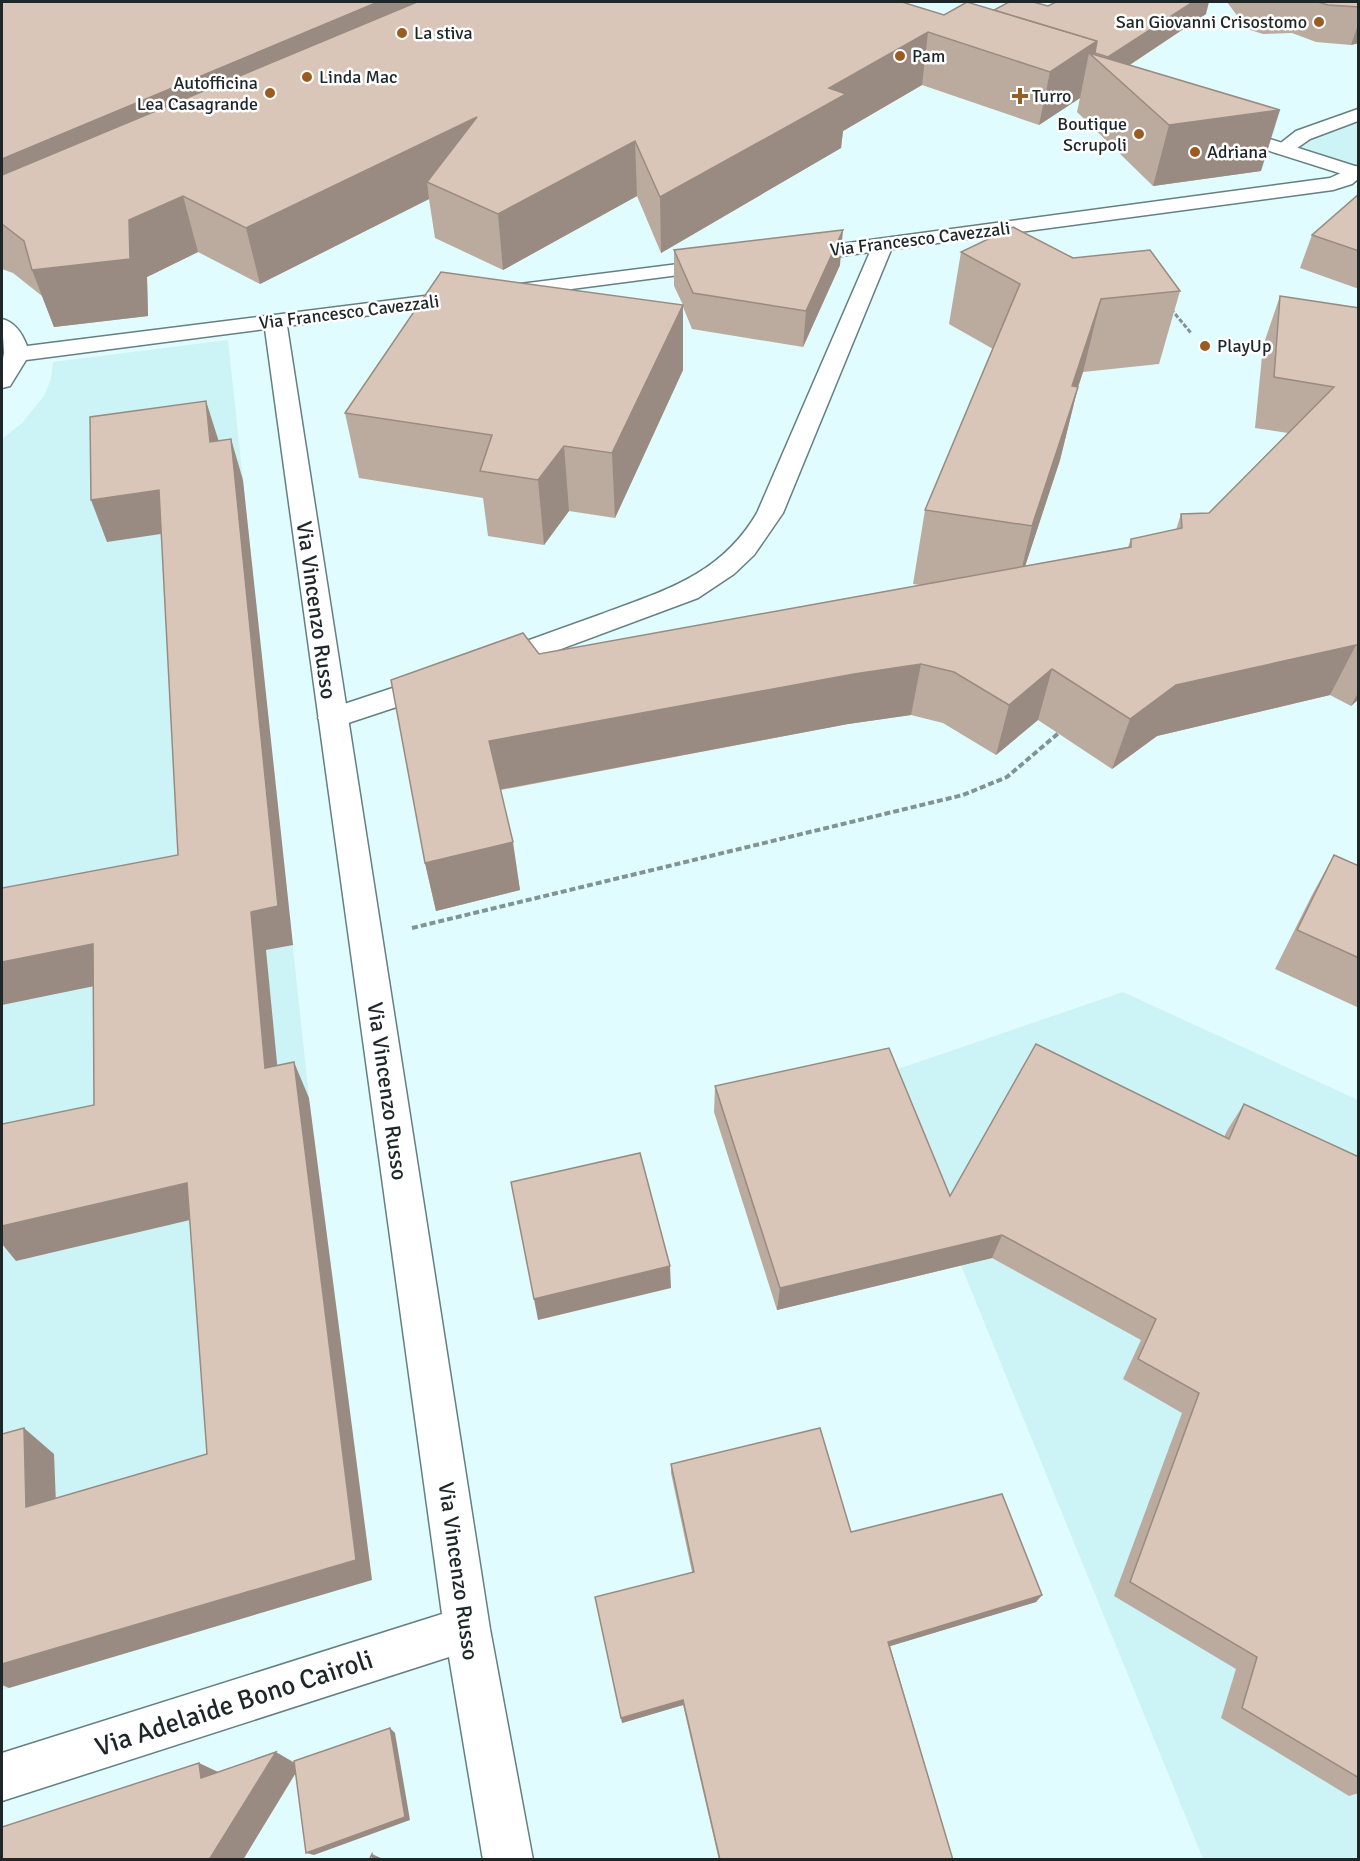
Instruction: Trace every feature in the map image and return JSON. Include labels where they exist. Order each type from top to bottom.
[{"type":"street","points":[[1283,149],[1303,135],[1359,115]]},
{"type":"street","points":[[1213,126],[1357,172]]},
{"type":"street","name":"Via Francesco Cavezzali","points":[[779,258],[1333,184],[1357,172]]},
{"type":"street","points":[[333,718],[461,675],[688,592],[706,583],[738,558],[762,529],[770,513],[883,245]]},
{"type":"street","name":"Via Francesco Cavezzali","points":[[16,354],[744,262]]},
{"type":"street","name":"Via Vincenzo Russo","points":[[275,321],[467,1629],[508,1860]]},
{"type":"street","points":[[2,326],[13,337],[16,354],[2,381]]},
{"type":"street","name":"Via Adelaide Bono Cairoli","points":[[2,1777],[467,1629]]},
{"type":"path","points":[[1169,306],[1191,333]]},
{"type":"path","points":[[366,939],[963,795],[1007,777],[1069,724]]},
{"type":"shaded area","points":[[1358,119],[1358,170],[1293,149],[1301,141]]},
{"type":"shaded area","points":[[228,340],[309,1098],[372,1580],[2,1690],[2,439],[22,423],[44,396],[51,379],[53,362]]},
{"type":"shaded area","points":[[1123,992],[1358,1100],[1358,1859],[1203,1859],[883,1074]]},
{"type":"building","points":[[2,2],[378,2],[2,159]]},
{"type":"building","points":[[417,2],[902,2],[944,15],[967,2],[1097,41],[1050,72],[928,32],[829,88],[846,94],[660,197],[635,141],[498,214],[427,182],[477,117],[246,228],[183,196],[129,220],[130,259],[32,270],[24,241],[2,224],[2,175]]},
{"type":"building","points":[[1009,2],[1033,2],[1048,6],[1056,2],[1193,2],[1108,57],[1095,53],[1097,41],[994,10]]},
{"type":"building","points":[[1318,2],[1359,2],[1359,7],[1328,5]]},
{"type":"building","points":[[1089,53],[1280,110],[1169,125]]},
{"type":"building","points":[[1359,194],[1359,251],[1312,235]]},
{"type":"building","points":[[1013,227],[1073,258],[1150,250],[1180,291],[1101,299],[1072,386],[1078,387],[1032,526],[925,510],[1020,284],[961,252]]},
{"type":"building","points":[[843,230],[806,311],[693,293],[674,250]]},
{"type":"building","points":[[441,272],[683,305],[612,453],[564,446],[538,480],[480,471],[492,435],[345,413]]},
{"type":"building","points":[[1280,296],[1359,308],[1359,646],[1176,685],[1130,719],[1052,669],[1009,705],[954,672],[921,664],[854,674],[489,741],[513,842],[425,863],[391,680],[523,633],[539,654],[1131,547],[1131,539],[1182,528],[1181,514],[1209,513],[1334,387],[1274,377]]},
{"type":"building","points":[[206,401],[210,442],[231,439],[278,906],[251,912],[265,1068],[294,1062],[356,1560],[2,1664],[2,1434],[24,1428],[26,1507],[207,1454],[187,1183],[2,1226],[2,1124],[94,1105],[93,944],[2,962],[2,888],[178,855],[159,490],[91,500],[90,417]]},
{"type":"building","points":[[1334,855],[1359,866],[1359,958],[1297,930]]},
{"type":"building","points":[[1036,1044],[1229,1139],[1244,1104],[1359,1157],[1359,1778],[1242,1708],[1257,1657],[1130,1582],[1199,1393],[1138,1359],[1156,1319],[1002,1235],[780,1288],[715,1086],[889,1048],[950,1196]]},
{"type":"building","points":[[640,1153],[670,1266],[534,1299],[511,1182]]},
{"type":"building","points":[[820,1428],[851,1532],[1002,1494],[1042,1595],[888,1642],[953,1860],[720,1860],[683,1700],[621,1718],[595,1597],[694,1572],[671,1464]]},
{"type":"building","points":[[390,1728],[405,1817],[306,1853],[294,1761]]},
{"type":"building","points":[[276,1752],[209,1860],[2,1860],[2,1827],[199,1763],[201,1778]]},
{"type":"place","name":"San Giovanni Crisostomo","points":[[1319,22]]},
{"type":"place","name":"La stiva","points":[[402,33]]},
{"type":"place","name":"Pam","points":[[900,56]]},
{"type":"place","name":"Linda Mac","points":[[307,77]]},
{"type":"place","name":"Autofficina Lea Casagrande","points":[[270,93]]},
{"type":"place","name":"Turro","points":[[1020,96]]},
{"type":"place","name":"Boutique Scrupoli","points":[[1139,134]]},
{"type":"place","name":"Adriana","points":[[1195,152]]},
{"type":"place","name":"PlayUp","points":[[1205,346]]}]
